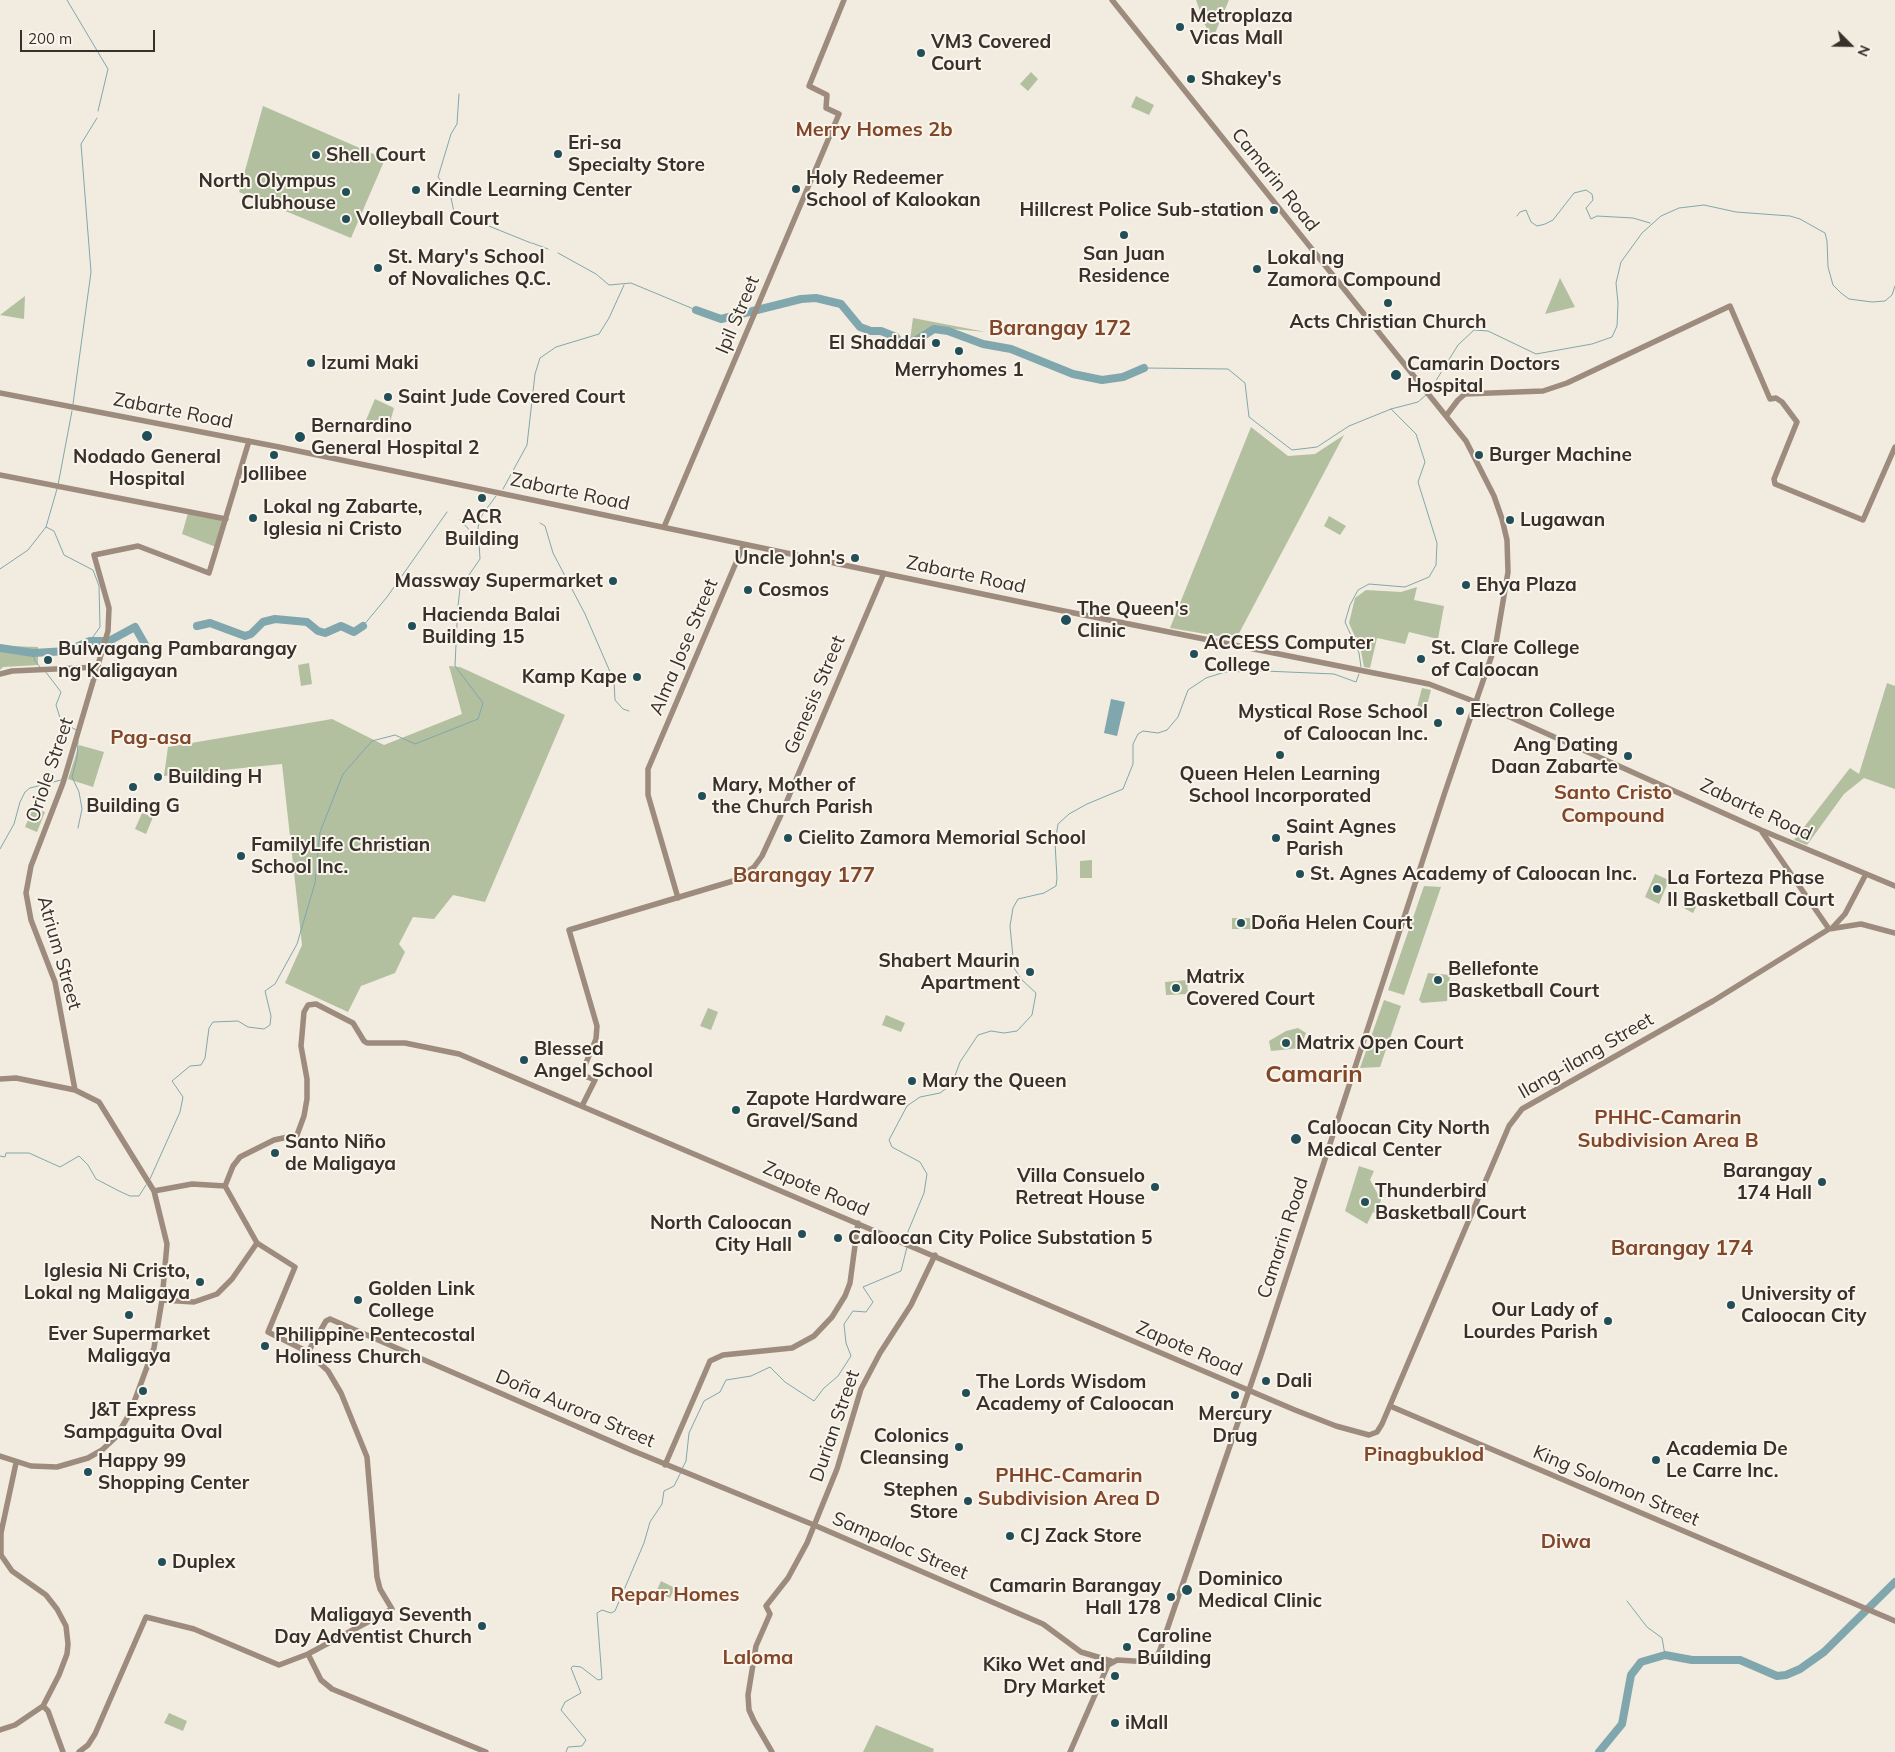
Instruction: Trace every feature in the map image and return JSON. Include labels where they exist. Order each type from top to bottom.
[{"type":"street","name":"Ipil Street","points":[[664,527],[838,114],[826,108],[828,98],[826,94],[809,86],[844,0]]},
{"type":"street","name":"Camarin Road","points":[[1112,0],[1446,416],[1476,459],[1494,496],[1505,529],[1508,572],[1496,642],[1249,1391],[1158,1654],[1150,1662],[1112,1662]]},
{"type":"street","points":[[1446,416],[1465,394],[1543,391],[1566,383],[1730,306],[1773,399],[1795,417],[1796,426],[1773,482],[1778,486],[1863,520],[1895,447]]},
{"type":"street","name":"Zabarte Road","points":[[0,393],[249,441],[1421,682],[1475,701],[1761,830],[1895,886]]},
{"type":"street","points":[[0,475],[226,519],[249,441]]},
{"type":"street","name":"Oriole Street","points":[[27,883],[60,790],[106,642],[109,608],[94,555],[138,546],[209,573],[226,519]]},
{"type":"street","name":"Alma Jose Street","points":[[678,898],[648,795],[647,777],[650,762],[744,544]]},
{"type":"street","name":"Genesis Street","points":[[582,1106],[595,1080],[585,1076],[583,1070],[596,1039],[597,1026],[569,930],[739,878],[754,867],[762,856],[884,573]]},
{"type":"street","points":[[0,674],[12,671],[99,667]]},
{"type":"street","points":[[1761,830],[1831,928]]},
{"type":"street","points":[[1831,928],[1845,914],[1866,874]]},
{"type":"street","name":"Atrium Street","points":[[27,883],[27,906],[55,982],[75,1090]]},
{"type":"street","points":[[1845,914],[1845,926]]},
{"type":"street","points":[[1831,928],[1867,925],[1895,933]]},
{"type":"street","name":"Ilang-ilang Street","points":[[1249,1391],[1325,1422],[1365,1435],[1373,1434],[1380,1429],[1509,1126],[1516,1115],[1527,1105],[1713,1001],[1831,928]]},
{"type":"street","name":"Zapote Road","points":[[224,1186],[233,1166],[240,1157],[274,1140],[294,1137],[299,1131],[307,1098],[307,1079],[300,1046],[306,1007],[316,1004],[346,1018],[357,1028],[365,1042],[398,1042],[449,1051],[913,1246],[1249,1391]]},
{"type":"street","points":[[0,1079],[16,1078],[75,1090],[99,1102],[154,1191],[167,1244],[162,1300],[150,1362],[130,1414],[116,1437],[95,1454],[74,1463],[39,1467],[16,1463],[0,1456]]},
{"type":"street","points":[[79,1752],[88,1745],[95,1734],[146,1617],[194,1629],[279,1665],[308,1654],[392,1609],[380,1589],[377,1577],[364,1445],[335,1381],[328,1371],[308,1352],[269,1333],[268,1330],[295,1267],[257,1243],[224,1186],[192,1184],[154,1191]]},
{"type":"street","points":[[665,1465],[710,1361],[723,1355],[782,1351],[792,1348],[814,1336],[832,1317],[845,1296],[850,1282],[858,1223]]},
{"type":"street","points":[[162,1300],[194,1302],[217,1294],[232,1279],[257,1243]]},
{"type":"street","name":"Durian Street","points":[[772,1752],[749,1710],[748,1696],[758,1640],[770,1614],[766,1606],[788,1578],[808,1543],[839,1464],[861,1389],[880,1353],[911,1304],[934,1255]]},
{"type":"street","name":"Doña Aurora Street","points":[[308,1352],[328,1320],[672,1467]]},
{"type":"street","name":"King Solomon Street","points":[[1390,1406],[1831,1592],[1895,1621]]},
{"type":"street","points":[[0,1730],[15,1725],[43,1706],[59,1675],[67,1654],[68,1644],[66,1626],[57,1608],[46,1595],[12,1571],[1,1555],[1,1533],[16,1463]]},
{"type":"street","name":"Sampaloc Street","points":[[672,1467],[1043,1624],[1080,1652],[1112,1662]]},
{"type":"street","points":[[308,1654],[326,1686],[486,1752]]},
{"type":"street","points":[[1070,1752],[1104,1669],[1112,1662]]},
{"type":"street","points":[[43,1706],[48,1711],[63,1752]]},
{"type":"green space","points":[[1196,0],[1229,0],[1213,38],[1205,25]]},
{"type":"green space","points":[[1031,72],[1038,79],[1028,91],[1020,84]]},
{"type":"green space","points":[[1136,96],[1154,105],[1149,115],[1131,107]]},
{"type":"green space","points":[[263,106],[385,159],[351,238],[239,192]]},
{"type":"green space","points":[[1560,278],[1575,307],[1545,314]]},
{"type":"green space","points":[[25,296],[24,319],[0,315]]},
{"type":"green space","points":[[913,318],[986,332],[932,327],[915,339],[910,340]]},
{"type":"green space","points":[[375,399],[394,408],[389,426],[366,420]]},
{"type":"green space","points":[[1251,427],[1288,456],[1315,454],[1344,435],[1236,639],[1170,628]]},
{"type":"green space","points":[[188,513],[224,520],[216,547],[182,534]]},
{"type":"green space","points":[[1329,516],[1346,526],[1340,535],[1324,526]]},
{"type":"green space","points":[[1417,587],[1414,600],[1444,606],[1438,639],[1409,632],[1405,644],[1377,638],[1370,668],[1364,667],[1361,651],[1349,623],[1355,598],[1366,590],[1401,592]]},
{"type":"green space","points":[[9,646],[38,647],[38,665],[3,667],[0,670],[0,648]]},
{"type":"green space","points":[[309,663],[312,684],[301,686],[298,665]]},
{"type":"green space","points":[[449,666],[460,667],[565,715],[485,902],[453,895],[434,919],[413,917],[399,944],[405,952],[395,973],[361,986],[348,1012],[285,983],[302,945],[282,764],[164,776],[168,747],[332,719],[384,745],[462,714]]},
{"type":"green space","points":[[1887,683],[1895,686],[1895,789],[1864,778],[1844,794],[1807,845],[1794,840],[1850,768],[1859,774]]},
{"type":"green space","points":[[1422,688],[1431,690],[1426,709],[1417,707]]},
{"type":"green space","points":[[79,745],[104,752],[93,787],[68,779]]},
{"type":"green space","points":[[33,808],[45,812],[37,832],[25,827]]},
{"type":"green space","points":[[142,813],[153,817],[146,834],[135,829]]},
{"type":"green space","points":[[1092,860],[1092,878],[1080,878],[1080,861]]},
{"type":"green space","name":"La Forteza Phase II Basketball Court","points":[[1655,874],[1669,880],[1659,904],[1645,897]]},
{"type":"green space","points":[[1424,886],[1441,887],[1404,995],[1388,990]]},
{"type":"green space","points":[[1690,891],[1701,897],[1693,913],[1682,907]]},
{"type":"green space","name":"Doña Helen Court","points":[[1232,918],[1250,918],[1251,929],[1232,929]]},
{"type":"green space","points":[[1428,973],[1450,975],[1447,1001],[1422,1003],[1419,1000]]},
{"type":"green space","name":"Matrix Covered Court","points":[[1187,980],[1188,994],[1166,995],[1165,982]]},
{"type":"green space","points":[[1384,1000],[1401,1006],[1380,1067],[1360,1068]]},
{"type":"green space","points":[[708,1008],[718,1012],[711,1030],[700,1026]]},
{"type":"green space","points":[[886,1015],[905,1023],[901,1032],[882,1025]]},
{"type":"green space","points":[[1298,1028],[1306,1033],[1300,1048],[1271,1051],[1269,1041],[1286,1031]]},
{"type":"green space","points":[[1359,1166],[1374,1171],[1370,1180],[1381,1200],[1376,1214],[1373,1212],[1367,1224],[1345,1211]]},
{"type":"green space","points":[[661,1581],[675,1588],[670,1598],[656,1592]]},
{"type":"green space","points":[[169,1713],[187,1721],[183,1731],[164,1723]]},
{"type":"green space","points":[[876,1725],[934,1749],[933,1752],[863,1752]]},
{"type":"water","points":[[1111,699],[1125,702],[1117,736],[1104,733]]},
{"type":"waterway","points":[[67,0],[108,69],[98,111]]},
{"type":"waterway","points":[[459,94],[457,124],[451,134],[438,177],[450,193],[454,212],[531,243]]},
{"type":"waterway","points":[[73,404],[91,272],[81,144],[97,118]]},
{"type":"waterway","points":[[1517,216],[1520,212],[1526,210],[1531,222],[1537,226],[1545,224],[1553,220],[1574,193],[1586,190],[1592,194],[1593,200],[1586,208],[1591,219],[1597,216],[1633,218],[1650,223]]},
{"type":"waterway","points":[[1429,392],[1458,345],[1474,330],[1488,331],[1536,354],[1592,344],[1612,337],[1617,326],[1618,303],[1616,283],[1621,262],[1642,233],[1661,216],[1679,208],[1704,205],[1736,212],[1790,216],[1800,219],[1825,233],[1828,267],[1833,285],[1849,299],[1872,302],[1885,301],[1892,295],[1895,286]]},
{"type":"waterway","points":[[532,243],[548,249]]},
{"type":"waterway","points":[[558,253],[596,274],[609,285],[631,283],[696,310]]},
{"type":"waterway","points":[[503,489],[527,445],[535,374],[540,358],[556,347],[599,334],[609,318],[624,285]]},
{"type":"waterway","points":[[696,310],[721,319],[801,299],[816,298],[841,304],[860,327],[871,331],[881,331],[896,337],[901,344],[915,341],[934,329],[948,331],[983,344],[1011,349],[1073,374],[1102,380],[1123,377],[1144,368]]},
{"type":"waterway","points":[[1144,368],[1228,369],[1245,383],[1249,417],[1292,450],[1317,447],[1349,426],[1391,409],[1418,402],[1426,395]]},
{"type":"waterway","points":[[1361,667],[1359,653],[1345,622],[1350,605],[1358,590],[1369,584],[1405,587],[1429,577],[1436,565],[1437,543],[1418,482],[1425,462],[1416,434],[1391,409]]},
{"type":"waterway","points":[[58,485],[72,411]]},
{"type":"waterway","points":[[46,527],[57,489]]},
{"type":"waterway","points":[[457,616],[460,588],[480,559],[478,527],[482,515],[496,496]]},
{"type":"waterway","points":[[363,626],[387,597],[447,512]]},
{"type":"waterway","points":[[460,520],[479,540]]},
{"type":"waterway","points":[[540,523],[545,526],[553,553],[585,614],[614,681],[615,700],[623,709],[629,711]]},
{"type":"waterway","points":[[0,569],[28,550],[46,527],[54,531],[64,555],[93,570],[99,586],[100,627],[90,641]]},
{"type":"waterway","points":[[197,626],[210,623],[245,636],[251,634],[263,622],[275,619],[307,622],[318,631],[325,633],[341,626],[354,632],[363,626]]},
{"type":"waterway","points":[[150,1179],[180,1112],[183,1097],[172,1081],[190,1066],[201,1065],[205,1058],[209,1028],[213,1022],[238,1021],[248,1027],[264,1029],[270,1025],[271,1016],[265,991],[275,984],[297,944],[315,883],[320,832],[343,774],[372,741],[395,735],[415,744],[478,719],[483,703],[455,666],[457,623]]},
{"type":"waterway","points":[[0,648],[33,653],[67,651],[90,641],[109,641],[135,627],[147,648]]},
{"type":"waterway","points":[[33,653],[35,661],[40,667]]},
{"type":"waterway","points":[[45,671],[61,692],[56,705],[61,721],[76,730]]},
{"type":"waterway","points":[[907,1243],[907,1234],[924,1193],[927,1174],[920,1162],[892,1147],[889,1140],[907,1106],[920,1097],[940,1093],[952,1084],[960,1062],[978,1035],[991,1031],[1004,1033],[1017,1031],[1032,1015],[1036,993],[1022,980],[1014,968],[1010,926],[1013,908],[1018,899],[1044,893],[1056,886],[1055,843],[1058,824],[1069,814],[1087,804],[1123,789],[1133,764],[1133,744],[1138,734],[1143,731],[1158,733],[1167,730],[1178,717],[1188,690],[1206,678],[1225,672],[1265,671],[1334,674],[1356,682],[1359,674]]},
{"type":"waterway","points":[[78,741],[77,758],[72,777],[79,792],[82,809],[78,828]]},
{"type":"waterway","points":[[0,849],[14,824],[25,792],[30,788],[61,780]]},
{"type":"waterway","points":[[0,1156],[5,1157],[6,1153],[29,1153],[60,1167],[79,1156],[88,1165],[96,1179],[130,1196],[139,1196],[146,1185]]},
{"type":"waterway","points":[[682,1469],[686,1461],[689,1433],[704,1401],[720,1392],[726,1380],[751,1376],[770,1367],[785,1382],[814,1401],[824,1388],[838,1376],[851,1356],[846,1343],[844,1324],[853,1311],[866,1312],[873,1302],[863,1287],[901,1271],[907,1247]]},
{"type":"waterway","points":[[566,1752],[568,1747],[582,1746],[586,1740],[561,1710],[565,1702],[581,1693],[571,1668],[573,1666],[581,1667],[598,1680],[602,1679],[597,1613],[602,1610],[611,1613],[615,1611],[644,1543],[650,1522],[662,1504],[664,1491],[674,1486],[681,1472]]},
{"type":"waterway","points":[[1599,1752],[1622,1724],[1631,1675],[1641,1662],[1665,1655],[1692,1660],[1740,1660],[1777,1676],[1786,1675],[1800,1669],[1824,1652],[1895,1582]]},
{"type":"waterway","points":[[1627,1601],[1647,1627],[1662,1638],[1665,1655]]},
{"type":"place","name":"Metroplaza Vicas Mall","points":[[1180,27]]},
{"type":"place","name":"VM3 Covered Court","points":[[921,53]]},
{"type":"place","name":"Shakey's","points":[[1191,79]]},
{"type":"place","name":"Eri-sa Specialty Store","points":[[558,154]]},
{"type":"place","name":"Shell Court","points":[[316,155]]},
{"type":"place","name":"Holy Redeemer School of Kalookan","points":[[796,189]]},
{"type":"place","name":"Kindle Learning Center","points":[[416,190]]},
{"type":"place","name":"North Olympus Clubhouse","points":[[346,192]]},
{"type":"place","name":"Hillcrest Police Sub-station","points":[[1274,210]]},
{"type":"place","name":"Volleyball Court","points":[[346,219]]},
{"type":"place","name":"San Juan Residence","points":[[1124,235]]},
{"type":"place","name":"St. Mary's School of Novaliches Q.C.","points":[[378,268]]},
{"type":"place","name":"Lokal ng Zamora Compound","points":[[1257,269]]},
{"type":"place","name":"Acts Christian Church","points":[[1388,303]]},
{"type":"place","name":"El Shaddai","points":[[936,343]]},
{"type":"place","name":"Merryhomes 1","points":[[959,351]]},
{"type":"place","name":"Izumi Maki","points":[[311,363]]},
{"type":"place","name":"Camarin Doctors Hospital","points":[[1396,375]]},
{"type":"place","name":"Saint Jude Covered Court","points":[[388,397]]},
{"type":"place","name":"Nodado General Hospital","points":[[147,436]]},
{"type":"place","name":"Bernardino General Hospital 2","points":[[300,437]]},
{"type":"place","name":"Jollibee","points":[[274,455]]},
{"type":"place","name":"Burger Machine","points":[[1479,455]]},
{"type":"place","name":"ACR Building","points":[[482,498]]},
{"type":"place","name":"Lokal ng Zabarte, Iglesia ni Cristo","points":[[253,518]]},
{"type":"place","name":"Lugawan","points":[[1510,520]]},
{"type":"place","name":"Uncle John's","points":[[855,558]]},
{"type":"place","name":"Massway Supermarket","points":[[613,581]]},
{"type":"place","name":"Ehya Plaza","points":[[1466,585]]},
{"type":"place","name":"Cosmos","points":[[748,590]]},
{"type":"place","name":"The Queen's Clinic","points":[[1066,620]]},
{"type":"place","name":"Hacienda Balai Building 15","points":[[412,626]]},
{"type":"place","name":"ACCESS Computer College","points":[[1194,654]]},
{"type":"place","name":"St. Clare College of Caloocan","points":[[1421,659]]},
{"type":"place","name":"Bulwagang Pambarangay ng Kaligayan","points":[[48,660]]},
{"type":"place","name":"Kamp Kape","points":[[637,677]]},
{"type":"place","name":"Electron College","points":[[1460,711]]},
{"type":"place","name":"Mystical Rose School of Caloocan Inc.","points":[[1438,723]]},
{"type":"place","name":"Queen Helen Learning School Incorporated","points":[[1280,755]]},
{"type":"place","name":"Ang Dating Daan Zabarte","points":[[1628,756]]},
{"type":"place","name":"Building H","points":[[158,777]]},
{"type":"place","name":"Building G","points":[[133,787]]},
{"type":"place","name":"Mary, Mother of the Church Parish","points":[[702,796]]},
{"type":"place","name":"Cielito Zamora Memorial School","points":[[788,838]]},
{"type":"place","name":"Saint Agnes Parish","points":[[1276,838]]},
{"type":"place","name":"FamilyLife Christian School Inc.","points":[[241,856]]},
{"type":"place","name":"St. Agnes Academy of Caloocan Inc.","points":[[1300,874]]},
{"type":"place","name":"La Forteza Phase II Basketball Court","points":[[1657,889]]},
{"type":"place","name":"Doña Helen Court","points":[[1241,923]]},
{"type":"place","name":"Shabert Maurin Apartment","points":[[1030,972]]},
{"type":"place","name":"Bellefonte Basketball Court","points":[[1438,980]]},
{"type":"place","name":"Matrix Covered Court","points":[[1176,988]]},
{"type":"place","name":"Matrix Open Court","points":[[1286,1043]]},
{"type":"place","name":"Blessed Angel School","points":[[524,1060]]},
{"type":"place","name":"Mary the Queen","points":[[912,1081]]},
{"type":"place","name":"Zapote Hardware Gravel/Sand","points":[[736,1110]]},
{"type":"place","name":"Caloocan City North Medical Center","points":[[1296,1139]]},
{"type":"place","name":"Santo Niño de Maligaya","points":[[275,1153]]},
{"type":"place","name":"Barangay 174 Hall","points":[[1822,1182]]},
{"type":"place","name":"Villa Consuelo Retreat House","points":[[1155,1187]]},
{"type":"place","name":"Thunderbird Basketball Court","points":[[1365,1202]]},
{"type":"place","name":"North Caloocan City Hall","points":[[802,1234]]},
{"type":"place","name":"Caloocan City Police Substation 5","points":[[838,1238]]},
{"type":"place","name":"Iglesia Ni Cristo, Lokal ng Maligaya","points":[[200,1282]]},
{"type":"place","name":"Golden Link College","points":[[358,1300]]},
{"type":"place","name":"University of Caloocan City","points":[[1731,1305]]},
{"type":"place","name":"Ever Supermarket Maligaya","points":[[129,1315]]},
{"type":"place","name":"Our Lady of Lourdes Parish","points":[[1608,1321]]},
{"type":"place","name":"Philippine Pentecostal Holiness Church","points":[[265,1346]]},
{"type":"place","name":"Dali","points":[[1266,1381]]},
{"type":"place","name":"J&T Express Sampaguita Oval","points":[[143,1391]]},
{"type":"place","name":"The Lords Wisdom Academy of Caloocan","points":[[966,1393]]},
{"type":"place","name":"Mercury Drug","points":[[1235,1395]]},
{"type":"place","name":"Colonics Cleansing","points":[[959,1447]]},
{"type":"place","name":"Academia De Le Carre Inc.","points":[[1656,1460]]},
{"type":"place","name":"Happy 99 Shopping Center","points":[[88,1472]]},
{"type":"place","name":"Stephen Store","points":[[968,1501]]},
{"type":"place","name":"CJ Zack Store","points":[[1010,1536]]},
{"type":"place","name":"Duplex","points":[[162,1562]]},
{"type":"place","name":"Dominico Medical Clinic","points":[[1187,1590]]},
{"type":"place","name":"Camarin Barangay Hall 178","points":[[1171,1597]]},
{"type":"place","name":"Maligaya Seventh Day Adventist Church","points":[[482,1626]]},
{"type":"place","name":"Caroline Building","points":[[1127,1647]]},
{"type":"place","name":"Kiko Wet and Dry Market","points":[[1115,1676]]},
{"type":"place","name":"iMall","points":[[1115,1723]]},
{"type":"district","name":"Merry Homes 2b","points":[[874,130]]},
{"type":"district","name":"Barangay 172","points":[[1060,329]]},
{"type":"district","name":"Pag-asa","points":[[151,738]]},
{"type":"district","name":"Santo Cristo Compound","points":[[1613,804]]},
{"type":"district","name":"Barangay 177","points":[[804,876]]},
{"type":"district","name":"Camarin","points":[[1314,1075]]},
{"type":"district","name":"PHHC-Camarin Subdivision Area B","points":[[1668,1130]]},
{"type":"district","name":"Barangay 174","points":[[1682,1249]]},
{"type":"district","name":"Pinagbuklod","points":[[1424,1455]]},
{"type":"district","name":"PHHC-Camarin Subdivision Area D","points":[[1069,1488]]},
{"type":"district","name":"Diwa","points":[[1566,1542]]},
{"type":"district","name":"Repar Homes","points":[[675,1595]]},
{"type":"district","name":"Laloma","points":[[758,1658]]}]
